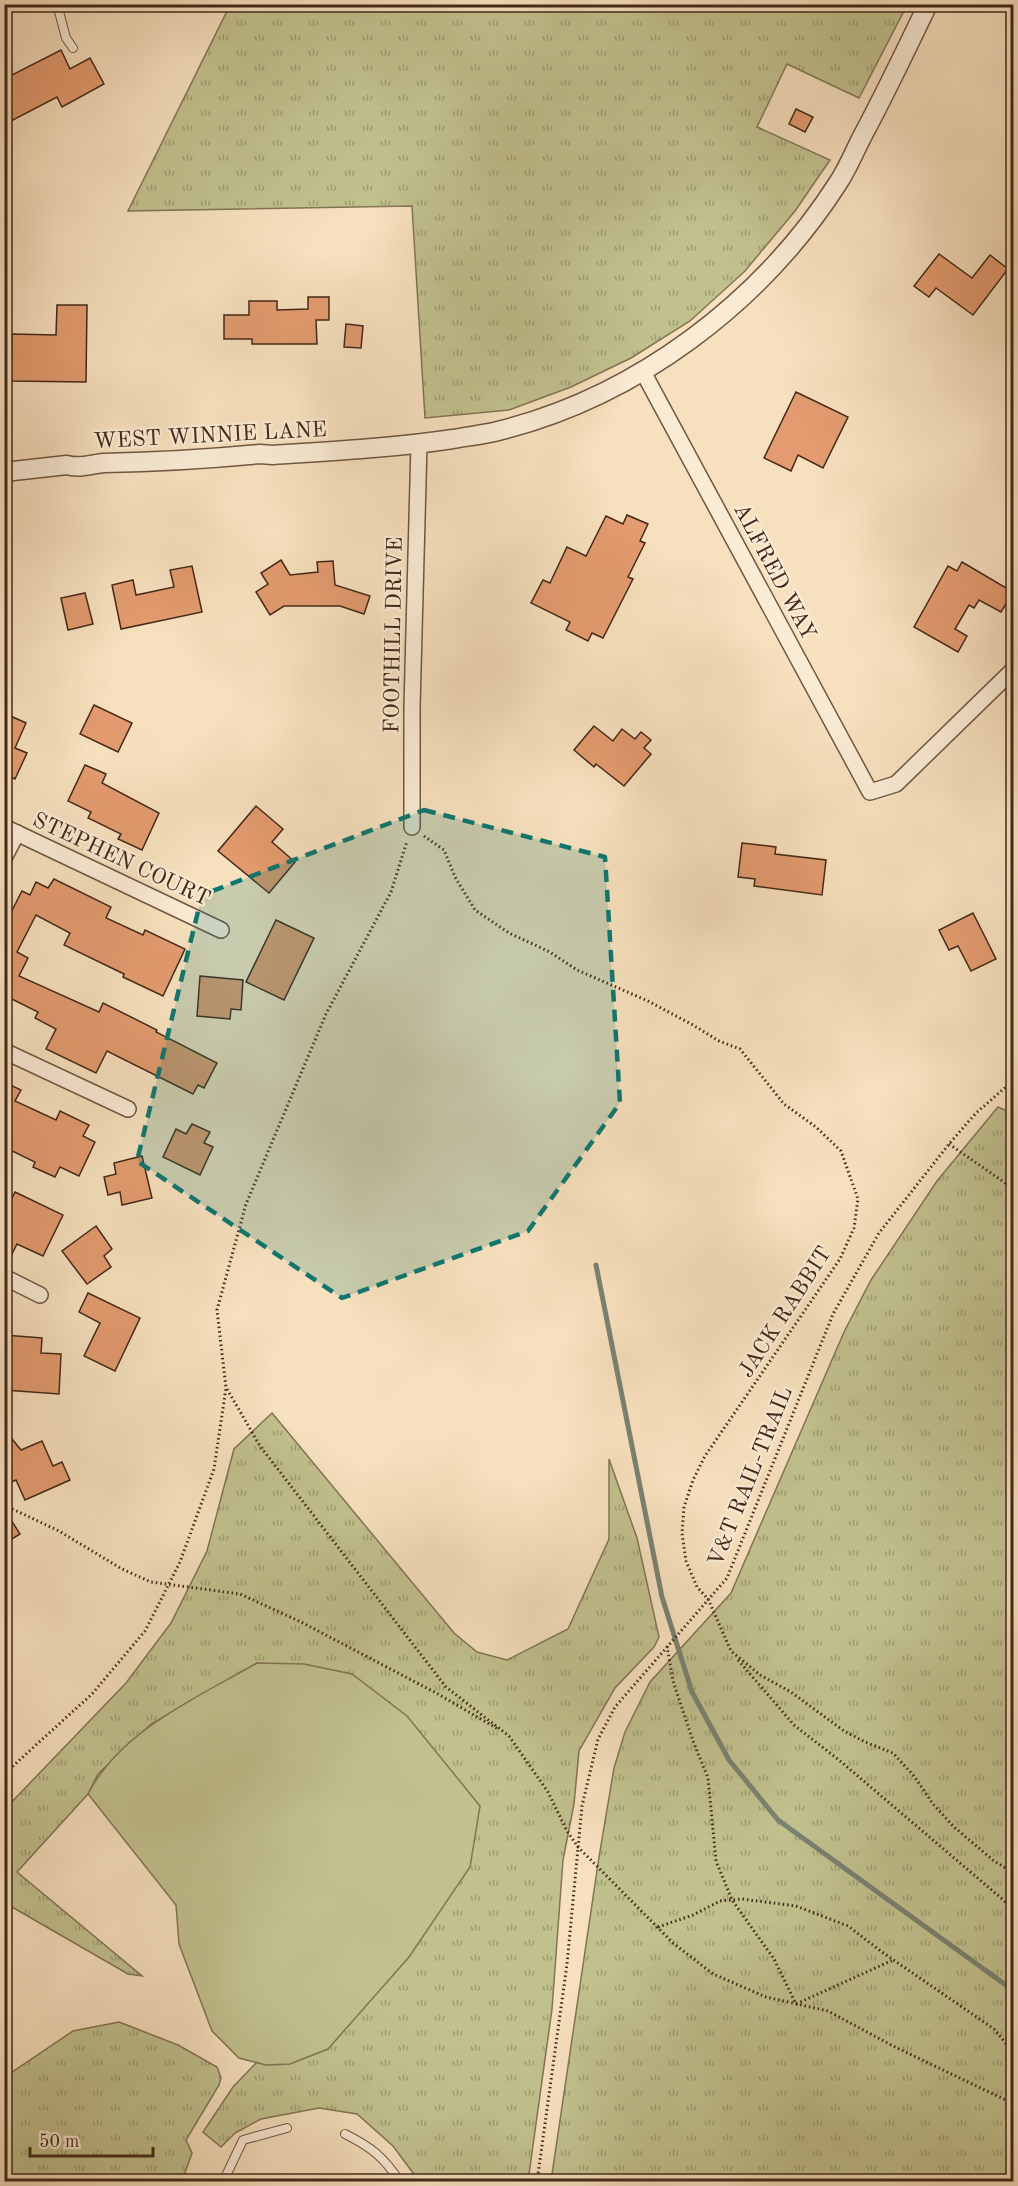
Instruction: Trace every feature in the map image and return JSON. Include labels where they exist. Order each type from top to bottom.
[{"type":"street","name":"WEST WINNIE LANE","points":[[4,472],[67,465],[74,467],[187,461],[419,444],[497,432],[600,395],[664,358],[706,328],[748,293],[794,243],[838,182],[891,82],[928,4]]},
{"type":"street","name":"ALFRED WAY","points":[[642,370],[870,792],[896,784],[1014,669]]},
{"type":"street","name":"FOOTHILL DRIVE","points":[[412,827],[412,707],[419,444]]},
{"type":"street","points":[[4,858],[11,830]]},
{"type":"street","name":"STEPHEN COURT","points":[[11,830],[220,930]]},
{"type":"street","points":[[4,1051],[128,1109]]},
{"type":"street","points":[[4,1277],[40,1295]]},
{"type":"lane","points":[[57,4],[66,38],[73,48]]},
{"type":"lane","points":[[223,2181],[243,2140],[287,2128]]},
{"type":"lane","points":[[345,2134],[369,2146],[388,2164],[400,2181]]},
{"type":"path","points":[[4,1777],[14,1765],[92,1694],[145,1631],[180,1563],[214,1469],[226,1388],[217,1310],[246,1204],[326,1014],[391,892],[412,827]]},
{"type":"path","name":"JACK RABBIT","points":[[412,827],[444,850],[455,877],[475,910],[509,933],[550,952],[577,970],[648,1001],[718,1041],[740,1049],[784,1104],[816,1127],[841,1151],[858,1200],[854,1228],[845,1249],[818,1293],[795,1322],[776,1355],[705,1456],[693,1480],[684,1507],[682,1533],[686,1561],[697,1587],[708,1599],[731,1651],[760,1676],[791,1692],[844,1731],[893,1753],[954,1827],[994,1862],[1014,1873]]},
{"type":"path","name":"V&T RAIL-TRAIL","points":[[537,2181],[567,1964],[582,1806],[598,1739],[615,1707],[727,1578],[833,1314],[879,1233],[976,1113],[1014,1080]]},
{"type":"path","points":[[949,1144],[1014,1189]]},
{"type":"path","points":[[226,1388],[260,1446],[446,1687],[509,1736],[548,1792],[567,1831],[578,1846],[674,1943],[713,1974],[766,1997],[828,2011],[893,2046],[1014,2104]]},
{"type":"path","points":[[4,1505],[59,1531],[122,1569],[151,1582],[240,1594],[302,1622],[438,1694],[509,1736]]},
{"type":"path","points":[[667,1646],[673,1681],[708,1778],[716,1861],[732,1900],[774,1959],[796,2004]]},
{"type":"path","points":[[731,1651],[794,1725],[1014,1909]]},
{"type":"path","points":[[658,1927],[693,1915],[720,1901],[742,1899],[796,1906],[848,1926],[994,2030],[1014,2053]]},
{"type":"path","points":[[796,2004],[893,1960]]},
{"type":"highlighted area","points":[[424,810],[605,857],[620,1103],[528,1231],[342,1298],[137,1161],[202,895]]},
{"type":"green space","points":[[230,4],[907,5],[859,98],[787,64],[757,127],[830,160],[795,211],[745,271],[690,321],[631,358],[571,387],[509,410],[425,418],[412,206],[128,211]]},
{"type":"green space","points":[[998,1107],[1014,1114],[1013,2181],[551,2181],[599,1857],[614,1768],[625,1732],[650,1682],[731,1593],[844,1332],[871,1280],[937,1181]]},
{"type":"green space","points":[[272,1413],[454,1633],[477,1652],[507,1660],[568,1629],[609,1539],[609,1459],[637,1538],[659,1637],[654,1647],[615,1688],[579,1751],[574,1804],[563,1860],[552,2009],[528,2181],[419,2181],[393,2146],[357,2114],[319,2108],[261,2119],[235,2133],[221,2147],[203,2132],[233,2087],[257,2062],[266,2065],[257,1663],[151,1724],[98,1774],[88,1794],[17,1872],[142,1976],[128,1974],[5,1903],[5,1809],[126,1683],[171,1623],[207,1551],[234,1449]]},
{"type":"green space","points":[[257,1663],[304,1664],[352,1674],[407,1716],[480,1806],[470,1867],[409,1957],[328,2049],[290,2064],[266,2065],[239,2058],[212,2031],[179,1944],[176,1905],[88,1794],[102,1771],[140,1733],[186,1703]]},
{"type":"green space","points":[[119,2022],[178,2045],[217,2067],[221,2078],[219,2085],[186,2140],[192,2153],[182,2181],[5,2181],[5,2077],[73,2031]]},
{"type":"building","points":[[61,50],[70,69],[90,58],[104,84],[62,107],[57,97],[11,121],[4,107],[4,96],[11,92],[4,79]]},
{"type":"building","points":[[796,109],[813,117],[805,132],[789,124]]},
{"type":"building","points":[[939,254],[972,278],[990,255],[1008,269],[973,315],[936,288],[929,297],[914,286]]},
{"type":"building","points":[[308,297],[329,297],[329,320],[316,320],[317,344],[252,344],[252,339],[224,339],[224,315],[249,315],[249,301],[277,301],[277,310],[308,309]]},
{"type":"building","points":[[57,305],[87,305],[86,382],[11,381],[12,334],[56,335]]},
{"type":"building","points":[[346,324],[363,326],[361,348],[344,347]]},
{"type":"building","points":[[796,392],[848,417],[823,468],[798,455],[791,471],[764,458]]},
{"type":"building","points":[[627,515],[648,524],[640,541],[645,543],[628,577],[633,579],[603,638],[592,633],[588,641],[566,630],[570,622],[531,603],[543,580],[550,583],[567,547],[586,556],[606,516],[623,524]]},
{"type":"building","points":[[281,560],[290,575],[318,572],[317,562],[333,561],[335,585],[370,596],[364,614],[340,606],[284,606],[270,615],[256,592],[268,584],[261,573]]},
{"type":"building","points":[[962,562],[1013,592],[1001,612],[979,600],[974,608],[969,605],[955,629],[967,636],[958,652],[914,627],[948,566],[957,571]]},
{"type":"building","points":[[192,566],[202,612],[121,629],[112,585],[133,580],[136,595],[174,587],[170,570]]},
{"type":"building","points":[[85,593],[93,624],[68,630],[61,598]]},
{"type":"building","points":[[94,705],[132,723],[118,752],[80,734]]},
{"type":"building","points":[[4,713],[26,723],[15,748],[27,753],[15,779],[4,774]]},
{"type":"building","points":[[594,726],[613,741],[622,729],[635,739],[641,732],[651,740],[644,748],[651,754],[624,786],[596,764],[594,767],[574,750]]},
{"type":"building","points":[[85,765],[106,774],[102,783],[159,813],[142,850],[118,839],[121,834],[88,818],[91,812],[68,801]]},
{"type":"building","points":[[256,806],[283,829],[272,842],[295,862],[269,893],[218,851]]},
{"type":"building","points":[[742,843],[776,847],[775,854],[826,860],[822,895],[754,886],[755,879],[738,877]]},
{"type":"building","points":[[54,879],[111,907],[106,918],[143,935],[145,930],[185,949],[163,996],[64,945],[70,933],[36,915],[17,952],[28,958],[19,976],[99,1012],[103,1003],[217,1063],[204,1088],[198,1085],[193,1094],[107,1051],[96,1073],[46,1049],[56,1029],[35,1018],[38,1012],[8,997],[4,1003],[4,926],[22,891],[30,895],[36,882],[48,888]]},
{"type":"building","points":[[973,913],[996,959],[971,971],[958,946],[949,950],[939,930]]},
{"type":"building","points":[[276,920],[314,938],[284,1000],[246,982]]},
{"type":"building","points":[[200,976],[243,980],[241,1010],[231,1009],[230,1019],[197,1016]]},
{"type":"building","points":[[4,1082],[21,1090],[15,1101],[56,1120],[60,1111],[89,1125],[83,1136],[95,1142],[79,1176],[60,1167],[55,1177],[33,1167],[35,1162],[4,1147]]},
{"type":"building","points":[[192,1124],[210,1132],[204,1143],[213,1147],[200,1175],[163,1157],[176,1129],[186,1134]]},
{"type":"building","points":[[142,1156],[152,1198],[122,1205],[120,1192],[108,1195],[104,1177],[116,1174],[114,1163]]},
{"type":"building","points":[[15,1192],[63,1215],[43,1256],[17,1244],[5,1268],[4,1214]]},
{"type":"building","points":[[96,1226],[112,1249],[104,1256],[111,1267],[87,1284],[62,1251]]},
{"type":"building","points":[[88,1293],[140,1318],[115,1371],[84,1356],[100,1323],[79,1312]]},
{"type":"building","points":[[4,1335],[42,1338],[41,1353],[61,1354],[59,1394],[4,1390]]},
{"type":"building","points":[[4,1429],[21,1450],[42,1441],[53,1466],[62,1462],[70,1480],[25,1500],[16,1480],[4,1485]]},
{"type":"building","points":[[4,1509],[20,1534],[4,1544]]},
{"type":"waterway","points":[[596,1265],[662,1597],[692,1692],[729,1760],[778,1820],[1014,1991]]}]
